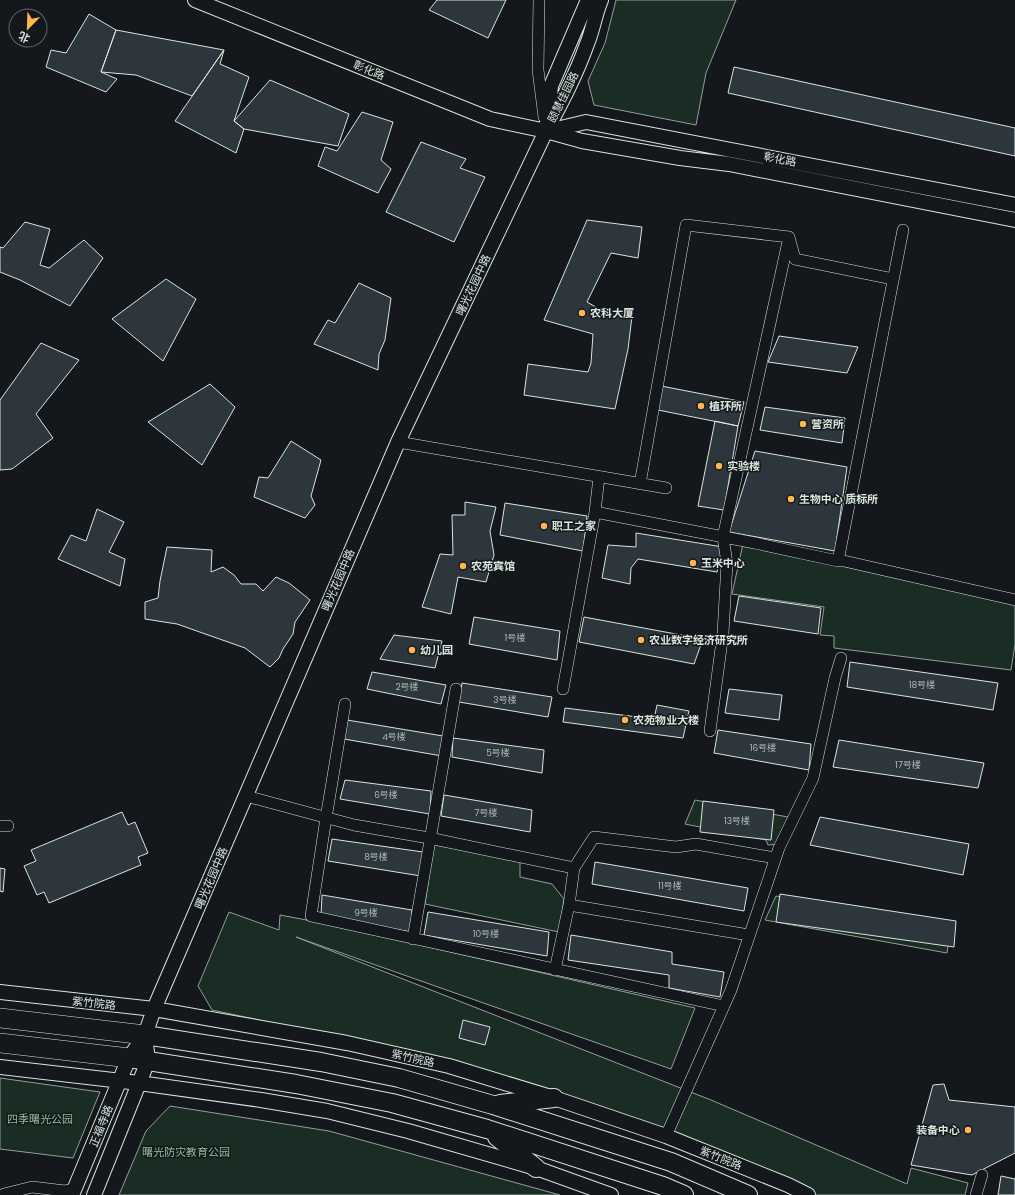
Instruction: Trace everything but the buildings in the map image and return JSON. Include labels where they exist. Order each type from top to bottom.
[{"type":"highway","name":"紫竹院路","points":[[0,1018],[145,1035]]},
{"type":"highway","points":[[0,1042],[129,1058]]},
{"type":"main road","name":"紫竹院路","points":[[145,1035],[321,1062],[399,1078],[493,1105],[670,1162],[748,1195]]},
{"type":"main road","points":[[129,1058],[296,1084],[385,1102],[487,1129],[662,1186],[684,1195]]},
{"type":"main road","points":[[493,1105],[554,1098]]},
{"type":"main road","points":[[487,1129],[536,1168]]},
{"type":"street","name":"彰化路","points":[[195,0],[490,119],[546,131],[582,141],[680,158],[729,164],[1015,220]]},
{"type":"street","points":[[539,0],[538,70],[546,131]]},
{"type":"street","name":"颐慧佳园路","points":[[546,131],[551,86],[588,0]]},
{"type":"street","name":"颐慧佳园路","points":[[546,131],[567,92],[585,50],[600,0]]},
{"type":"street","name":"彰化路","points":[[546,131],[586,122],[1015,205]]},
{"type":"street","name":"曙光花园中路","points":[[145,1035],[154,1009],[398,442],[546,131]]},
{"type":"street","points":[[640,484],[686,225],[789,237]]},
{"type":"street","points":[[838,561],[902,230]]},
{"type":"street","points":[[789,237],[795,260],[893,279]]},
{"type":"street","points":[[710,731],[723,633],[728,563],[722,536],[789,237]]},
{"type":"street","points":[[398,442],[666,488]]},
{"type":"street","points":[[563,689],[595,512],[599,477]]},
{"type":"street","points":[[595,512],[722,536],[838,561],[851,562],[1015,600]]},
{"type":"street","points":[[666,1136],[731,990],[779,848],[813,778],[835,678],[841,658]]},
{"type":"street","points":[[413,939],[429,838],[456,689]]},
{"type":"street","points":[[345,704],[311,916],[724,1006]]},
{"type":"street","points":[[246,796],[354,825],[429,838],[574,868]]},
{"type":"street","points":[[555,970],[569,905],[574,868],[594,838],[676,847],[696,844],[775,858]]},
{"type":"street","points":[[569,905],[750,936]]},
{"type":"street","name":"紫竹院路","points":[[0,992],[154,1009],[355,1044],[448,1066],[554,1098],[666,1136],[788,1185],[808,1195]]},
{"type":"street","points":[[145,1035],[148,1061]]},
{"type":"street","name":"正福寺路","points":[[74,1192],[129,1058],[145,1035]]},
{"type":"street","name":"正福寺路","points":[[94,1195],[148,1061]]},
{"type":"street","points":[[0,1067],[120,1080],[327,1111],[408,1131],[536,1168],[611,1195]]},
{"type":"street","points":[[976,1195],[982,1175]]},
{"type":"street","points":[[4,1194],[32,1187],[74,1192]]},
{"type":"green space","points":[[616,0],[736,0],[706,73],[696,125],[594,105],[588,81],[605,43]]},
{"type":"green space","points":[[743,544],[1015,604],[1015,644],[1011,670],[834,648],[834,636],[820,635],[824,607],[732,594]]},
{"type":"green space","points":[[695,800],[788,817],[779,844],[768,845],[766,840],[685,824]]},
{"type":"green space","points":[[434,844],[520,861],[520,877],[552,884],[564,899],[559,932],[425,904]]},
{"type":"green space","points":[[776,896],[951,923],[947,953],[765,920]]},
{"type":"green space","points":[[229,912],[279,930],[280,915],[333,925],[695,1008],[671,1069],[296,937],[711,1100],[907,1184],[911,1168],[968,1183],[965,1195],[816,1195],[666,1136],[459,1062],[212,1010],[198,986]]},
{"type":"green space","name":"四季曙光公园","points":[[0,1078],[100,1092],[73,1158],[0,1149]]},
{"type":"green space","name":"曙光防灾教育公园","points":[[170,1106],[329,1131],[560,1195],[119,1195],[146,1131]]},
{"type":"place","name":"农科大厦","points":[[582,313]]},
{"type":"place","name":"植环所","points":[[701,406]]},
{"type":"place","name":"营资所","points":[[803,424]]},
{"type":"place","name":"实验楼","points":[[719,466]]},
{"type":"place","name":"生物中心 质标所","points":[[791,499]]},
{"type":"place","name":"职工之家","points":[[544,526]]},
{"type":"place","name":"玉米中心","points":[[693,563]]},
{"type":"place","name":"农苑宾馆","points":[[463,566]]},
{"type":"place","name":"农业数字经济研究所","points":[[641,640]]},
{"type":"place","name":"幼儿园","points":[[412,650]]},
{"type":"place","name":"农苑物业大楼","points":[[625,720]]},
{"type":"place","name":"装备中心","points":[[968,1130]]}]
